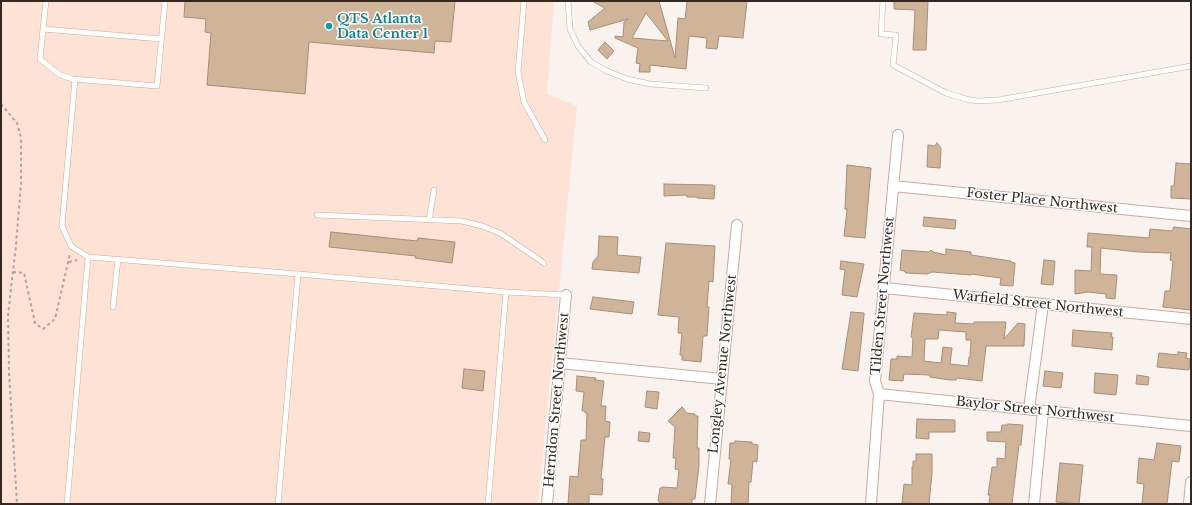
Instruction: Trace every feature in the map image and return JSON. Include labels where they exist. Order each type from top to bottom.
[{"type":"street","name":"Tilden Street Northwest","points":[[870,504],[879,394],[875,381],[898,135]]},
{"type":"street","name":"Foster Place Northwest","points":[[893,186],[1191,216]]},
{"type":"street","name":"Longley Avenue Northwest","points":[[710,504],[737,225]]},
{"type":"street","name":"Warfield Street Northwest","points":[[884,288],[1191,319]]},
{"type":"street","name":"Herndon Street Northwest","points":[[547,504],[566,295]]},
{"type":"street","points":[[1029,409],[1043,304]]},
{"type":"street","points":[[560,362],[722,379]]},
{"type":"street","name":"Baylor Street Northwest","points":[[879,394],[1191,426]]},
{"type":"street","points":[[1034,504],[1043,411]]},
{"type":"street","points":[[1189,504],[1191,482]]},
{"type":"lane","points":[[46,1],[40,59],[60,75],[75,79],[157,86],[165,1]]},
{"type":"lane","points":[[524,1],[518,72],[524,102],[545,140]]},
{"type":"lane","points":[[568,1],[570,29],[578,46],[591,62],[607,71],[627,79],[650,84],[706,88]]},
{"type":"lane","points":[[883,1],[881,34],[896,35],[893,65],[956,97],[977,101],[998,100],[1191,66]]},
{"type":"lane","points":[[43,29],[162,39]]},
{"type":"lane","points":[[75,79],[62,226],[71,246],[88,257],[506,292],[566,295]]},
{"type":"lane","points":[[430,220],[434,190]]},
{"type":"lane","points":[[317,215],[462,221],[482,226],[500,233],[544,263]]},
{"type":"lane","points":[[67,504],[88,257]]},
{"type":"lane","points":[[113,307],[118,259]]},
{"type":"lane","points":[[278,504],[298,274]]},
{"type":"lane","points":[[488,504],[506,292]]},
{"type":"path","points":[[1,104],[12,115],[20,130],[21,151],[21,183],[8,315],[9,372],[17,504]]},
{"type":"path","points":[[13,272],[24,273],[35,324],[43,329],[55,319],[71,246]]},
{"type":"shaded area","points":[[1,1],[554,1],[547,94],[577,106],[538,504],[1,504]]},
{"type":"building","name":"QTS Atlanta Data Center 1","points":[[185,1],[455,1],[451,42],[435,41],[434,53],[309,42],[305,94],[207,85],[211,33],[205,32],[206,19],[184,17]]},
{"type":"building","points":[[592,1],[659,1],[675,58],[678,18],[685,19],[687,1],[747,1],[743,38],[719,36],[717,49],[706,48],[707,38],[689,36],[686,69],[650,65],[650,72],[639,72],[640,64],[636,63],[638,48],[615,38],[615,36],[623,37],[624,22],[628,19],[590,30],[588,22],[605,8]],"holes":[[[646,13],[668,41],[632,38]]]},
{"type":"building","points":[[894,1],[928,1],[926,50],[913,50],[915,10],[894,9]]},
{"type":"building","points":[[605,42],[614,51],[607,59],[598,50]]},
{"type":"building","points":[[937,143],[941,148],[940,168],[927,167],[928,145],[935,146]]},
{"type":"building","points":[[1176,163],[1191,164],[1191,199],[1171,198],[1171,186],[1174,186]]},
{"type":"building","points":[[847,165],[871,168],[865,238],[844,236],[847,209],[845,209]]},
{"type":"building","points":[[664,184],[713,185],[715,186],[714,199],[687,197],[687,195],[664,196]]},
{"type":"building","points":[[924,217],[956,220],[955,229],[923,226]]},
{"type":"building","points":[[1174,227],[1191,229],[1191,310],[1163,307],[1165,291],[1170,291],[1173,261],[1170,260],[1171,253],[1138,252],[1101,248],[1100,274],[1117,275],[1115,299],[1106,298],[1106,294],[1088,292],[1075,294],[1075,270],[1091,271],[1092,247],[1087,247],[1088,233],[1149,238],[1150,229],[1172,231]]},
{"type":"building","points":[[331,232],[417,241],[418,238],[455,242],[452,263],[415,258],[416,256],[329,247]]},
{"type":"building","points":[[599,236],[618,237],[617,255],[641,257],[639,273],[592,269],[593,262],[598,256]]},
{"type":"building","points":[[666,243],[715,246],[713,282],[709,281],[707,336],[703,336],[701,362],[682,360],[682,355],[680,355],[682,333],[678,333],[679,317],[658,315]]},
{"type":"building","points":[[946,249],[971,252],[971,255],[1011,261],[1015,263],[1013,286],[1000,285],[1001,278],[971,274],[932,272],[927,274],[906,273],[900,270],[902,250],[929,252],[931,250],[933,252],[946,255]]},
{"type":"building","points":[[1044,260],[1055,261],[1053,285],[1041,284]]},
{"type":"building","points":[[841,261],[864,264],[857,297],[842,295],[845,270],[840,269]]},
{"type":"building","points":[[593,297],[634,302],[632,314],[590,309]]},
{"type":"building","points":[[851,312],[864,313],[858,371],[842,369]]},
{"type":"building","points":[[947,312],[956,313],[955,323],[974,324],[974,322],[1006,322],[1004,339],[1018,323],[1025,324],[1024,346],[986,346],[982,381],[957,378],[956,380],[950,380],[930,377],[930,375],[904,374],[903,381],[889,380],[891,359],[897,359],[897,356],[912,357],[913,338],[911,337],[914,313],[947,315]],"holes":[[[939,330],[966,332],[966,340],[971,340],[968,366],[950,364],[952,348],[943,347],[941,363],[924,361],[925,339],[938,339]]]},
{"type":"building","points":[[1073,330],[1112,333],[1112,350],[1072,346]]},
{"type":"building","points":[[1178,352],[1187,353],[1186,358],[1190,359],[1189,370],[1157,367],[1159,353],[1178,355]]},
{"type":"building","points":[[464,369],[485,371],[483,391],[462,388]]},
{"type":"building","points":[[1045,371],[1063,373],[1061,388],[1043,386]]},
{"type":"building","points":[[1095,373],[1118,375],[1116,395],[1094,393]]},
{"type":"building","points":[[1137,375],[1149,377],[1148,385],[1136,384]]},
{"type":"building","points":[[577,376],[596,378],[595,380],[604,381],[601,406],[606,406],[605,421],[610,422],[609,437],[605,437],[601,479],[603,479],[602,495],[589,494],[589,504],[568,504],[570,476],[578,477],[581,440],[586,440],[587,413],[582,411],[584,392],[576,391]]},
{"type":"building","points":[[647,391],[659,392],[657,409],[645,407]]},
{"type":"building","points":[[682,407],[687,413],[698,416],[697,448],[699,448],[699,465],[695,499],[692,499],[692,504],[660,503],[660,501],[658,501],[660,488],[677,488],[679,470],[675,469],[676,458],[673,458],[675,427],[668,421]]},
{"type":"building","points":[[917,419],[955,420],[955,432],[929,432],[929,439],[916,438]]},
{"type":"building","points":[[1002,425],[1023,425],[1021,445],[1019,445],[1012,504],[989,504],[990,495],[988,495],[992,467],[997,467],[997,458],[1005,459],[1006,442],[987,441],[987,432],[1001,432]]},
{"type":"building","points":[[639,432],[650,433],[649,442],[638,441]]},
{"type":"building","points":[[735,441],[752,442],[752,444],[758,445],[757,462],[753,461],[751,482],[749,482],[748,504],[731,504],[732,484],[728,484],[731,459],[729,459],[730,443],[735,443]]},
{"type":"building","points":[[1157,443],[1181,446],[1179,462],[1172,461],[1167,504],[1142,504],[1144,484],[1137,483],[1139,458],[1154,460]]},
{"type":"building","points":[[916,454],[932,454],[929,504],[902,503],[904,484],[912,485],[912,467],[913,461],[916,461]]},
{"type":"building","points":[[1060,463],[1083,465],[1079,504],[1056,502]]},
{"type":"place","name":"QTS Atlanta Data Center 1","points":[[329,26]]}]
